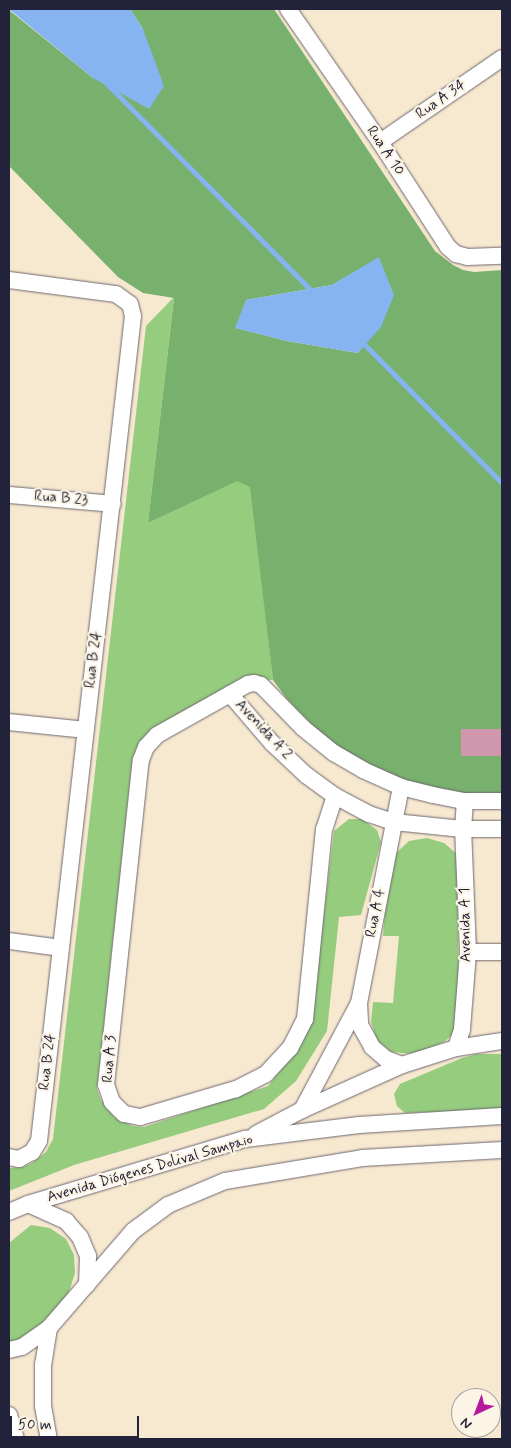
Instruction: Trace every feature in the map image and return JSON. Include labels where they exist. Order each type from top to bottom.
[{"type":"street","name":"Rua A 10","points":[[288,9],[380,142],[448,247],[456,254],[467,257],[502,256]]},
{"type":"street","name":"Rua A 34","points":[[380,142],[502,58]]},
{"type":"street","name":"Rua B 24","points":[[9,280],[116,294],[130,304],[134,316],[39,1141],[32,1152],[19,1159],[9,1157]]},
{"type":"street","name":"Rua B 23","points":[[9,495],[113,504]]},
{"type":"street","name":"Avenida A 2","points":[[502,801],[465,800],[401,787],[364,770],[334,753],[303,728],[261,685],[248,684],[230,694],[272,743],[306,775],[335,796],[369,814],[394,822],[464,829],[502,829]]},
{"type":"street","name":"Rua A 3","points":[[230,694],[157,735],[146,747],[141,760],[106,1085],[112,1102],[124,1114],[140,1118],[236,1089],[266,1074],[290,1048],[305,1019],[324,829],[335,796]]},
{"type":"street","points":[[9,722],[86,730]]},
{"type":"street","name":"Rua A 4","points":[[401,787],[359,1004],[360,1025],[372,1047],[386,1059],[402,1065]]},
{"type":"street","name":"Avenida A 1","points":[[456,1048],[462,1029],[468,952],[464,829],[465,800]]},
{"type":"street","points":[[9,942],[61,948]]},
{"type":"street","points":[[468,952],[502,952]]},
{"type":"street","name":"Rua A 4","points":[[302,1110],[359,1004]]},
{"type":"street","points":[[245,1139],[302,1110],[402,1065],[456,1048],[502,1041]]},
{"type":"street","name":"Avenida Diógenes Dolival Sampaio","points":[[9,1212],[28,1204],[245,1139],[359,1125],[502,1116]]},
{"type":"street","points":[[9,1350],[22,1347],[49,1328],[140,1226],[168,1206],[224,1180],[362,1158],[502,1150]]},
{"type":"street","points":[[28,1204],[66,1221],[80,1237],[88,1256],[87,1285]]},
{"type":"street","points":[[49,1328],[43,1364],[43,1406],[49,1439]]},
{"type":"street","points":[[9,1416],[16,1439]]},
{"type":"green space","points":[[130,9],[274,9],[435,251],[463,270],[474,272],[502,270],[502,795],[470,795],[423,787],[379,771],[320,733],[287,699],[273,680],[250,487],[237,481],[148,523],[174,298],[143,293],[118,277],[9,166],[9,10],[93,78],[143,29]],"holes":[[[379,258],[358,353],[287,341],[236,328],[246,300],[332,285]]]},
{"type":"green space","points":[[174,297],[148,523],[237,480],[251,487],[273,680],[239,679],[154,731],[135,754],[132,763],[97,1089],[101,1100],[114,1117],[133,1126],[144,1127],[268,1086],[295,1052],[311,1020],[334,831],[349,819],[362,819],[377,830],[381,842],[361,915],[339,917],[327,1031],[296,1081],[264,1109],[74,1165],[9,1191],[9,1168],[23,1167],[32,1163],[46,1152],[53,1139],[146,326]]},
{"type":"green space","points":[[427,838],[444,843],[457,854],[459,1016],[453,1034],[444,1042],[414,1054],[392,1052],[377,1041],[371,1022],[373,1002],[393,1003],[399,936],[383,936],[385,912],[395,854],[409,841]]},
{"type":"green space","points":[[477,1054],[502,1054],[502,1110],[405,1113],[397,1106],[394,1094],[400,1084],[462,1058]]},
{"type":"green space","points":[[31,1225],[50,1228],[66,1239],[74,1255],[75,1273],[68,1295],[54,1316],[22,1339],[9,1343],[9,1243]]},
{"type":"water","points":[[9,9],[130,9],[143,29],[164,86],[149,109],[93,78]]},
{"type":"water","points":[[379,257],[394,295],[381,327],[358,353],[287,341],[235,328],[246,300],[332,285]]},
{"type":"building","points":[[461,729],[502,729],[502,756],[461,756]]},
{"type":"waterway","points":[[107,84],[314,293]]},
{"type":"waterway","points":[[362,342],[502,483]]}]
